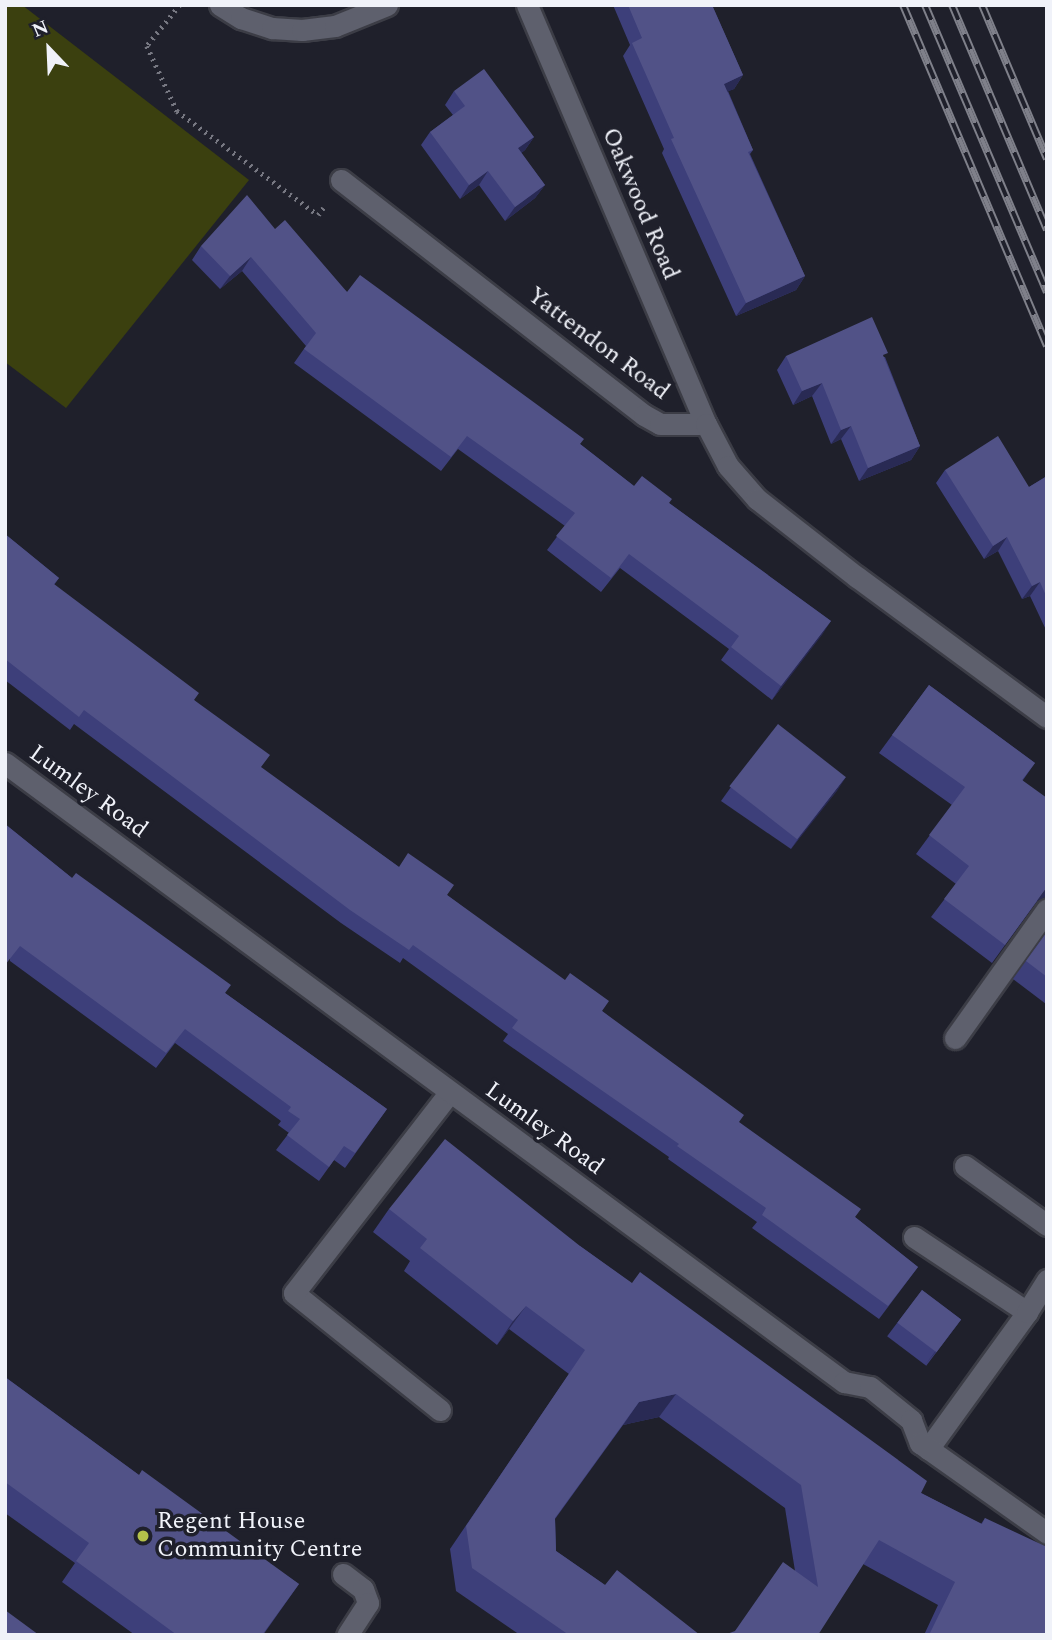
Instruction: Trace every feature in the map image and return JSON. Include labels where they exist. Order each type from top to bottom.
[{"type":"street","points":[[220,5],[241,18],[272,28],[302,30],[335,26],[387,5]]},
{"type":"street","name":"Oakwood Road","points":[[527,5],[706,424]]},
{"type":"street","name":"Yattendon Road","points":[[341,180],[644,415],[660,424],[706,424]]},
{"type":"street","points":[[706,424],[728,466],[757,499],[1047,718]]},
{"type":"street","name":"Lumley Road","points":[[5,763],[844,1382],[870,1387],[911,1420],[924,1446],[1047,1533]]},
{"type":"street","points":[[955,1038],[1047,909]]},
{"type":"street","points":[[440,1410],[294,1293],[450,1092]]},
{"type":"street","points":[[965,1166],[1047,1225]]},
{"type":"street","points":[[914,1237],[1027,1312]]},
{"type":"street","points":[[924,1446],[1027,1312],[1047,1280]]},
{"type":"street","points":[[343,1574],[363,1589],[368,1603],[347,1635]]},
{"type":"path","points":[[180,5],[147,46],[177,111],[318,215],[341,180]]},
{"type":"green space","points":[[5,5],[22,5],[249,180],[66,408],[5,362]]},
{"type":"building","points":[[628,5],[712,5],[743,75],[724,84],[753,150],[748,152],[805,276],[746,303],[671,139],[674,138],[632,43],[642,38]]},
{"type":"building","points":[[484,69],[534,137],[518,148],[545,185],[515,207],[488,171],[469,185],[430,132],[465,106],[454,91]]},
{"type":"building","points":[[247,195],[275,229],[285,220],[347,292],[360,275],[584,439],[580,444],[634,486],[642,476],[672,499],[669,503],[831,621],[781,686],[731,647],[739,636],[629,554],[611,578],[556,536],[575,513],[467,436],[451,457],[304,349],[316,333],[251,257],[230,276],[201,246]]},
{"type":"building","points":[[872,317],[888,353],[883,355],[920,446],[868,468],[851,426],[841,430],[822,383],[802,391],[786,356]]},
{"type":"building","points":[[998,436],[1029,487],[1047,476],[1047,598],[1040,582],[1032,586],[1007,537],[993,546],[945,470]]},
{"type":"building","points":[[5,534],[59,578],[54,584],[199,693],[194,700],[270,755],[261,767],[399,867],[408,853],[454,885],[447,895],[565,980],[570,973],[609,1001],[602,1011],[744,1115],[739,1122],[861,1209],[855,1217],[918,1267],[888,1306],[762,1215],[766,1208],[512,1028],[518,1020],[413,945],[409,950],[350,910],[84,710],[79,717],[5,659]]},
{"type":"building","points":[[929,685],[1035,763],[1022,780],[1047,798],[1047,887],[1005,945],[944,899],[969,866],[929,835],[965,787],[892,735]]},
{"type":"building","points":[[778,724],[846,777],[797,839],[729,786]]},
{"type":"building","points":[[5,824],[72,878],[76,873],[231,985],[225,993],[387,1109],[355,1153],[344,1146],[329,1167],[287,1135],[300,1119],[288,1111],[291,1107],[185,1029],[166,1053],[20,946],[5,965]]},
{"type":"building","points":[[1047,932],[1047,977],[1026,961]]},
{"type":"building","points":[[445,1139],[580,1246],[632,1283],[640,1272],[927,1481],[921,1493],[982,1524],[985,1518],[1047,1547],[1047,1635],[929,1635],[955,1582],[879,1540],[818,1635],[724,1635],[735,1631],[783,1562],[818,1587],[801,1485],[676,1394],[639,1402],[555,1518],[556,1551],[605,1585],[617,1570],[700,1635],[569,1635],[472,1568],[466,1526],[585,1350],[526,1306],[513,1321],[420,1248],[427,1239],[389,1209]]},
{"type":"building","points":[[922,1290],[961,1319],[936,1352],[897,1323]]},
{"type":"building","points":[[5,1377],[139,1475],[142,1470],[299,1584],[262,1635],[177,1635],[76,1561],[89,1543],[5,1482]]},
{"type":"building","points":[[5,1610],[39,1635],[5,1635]]},
{"type":"railway","points":[[903,5],[1047,346]]},
{"type":"railway","points":[[925,5],[1047,292]]},
{"type":"railway","points":[[952,5],[1047,230]]},
{"type":"railway","points":[[982,5],[1047,159]]},
{"type":"place","name":"Regent House Community Centre","points":[[143,1536]]}]
